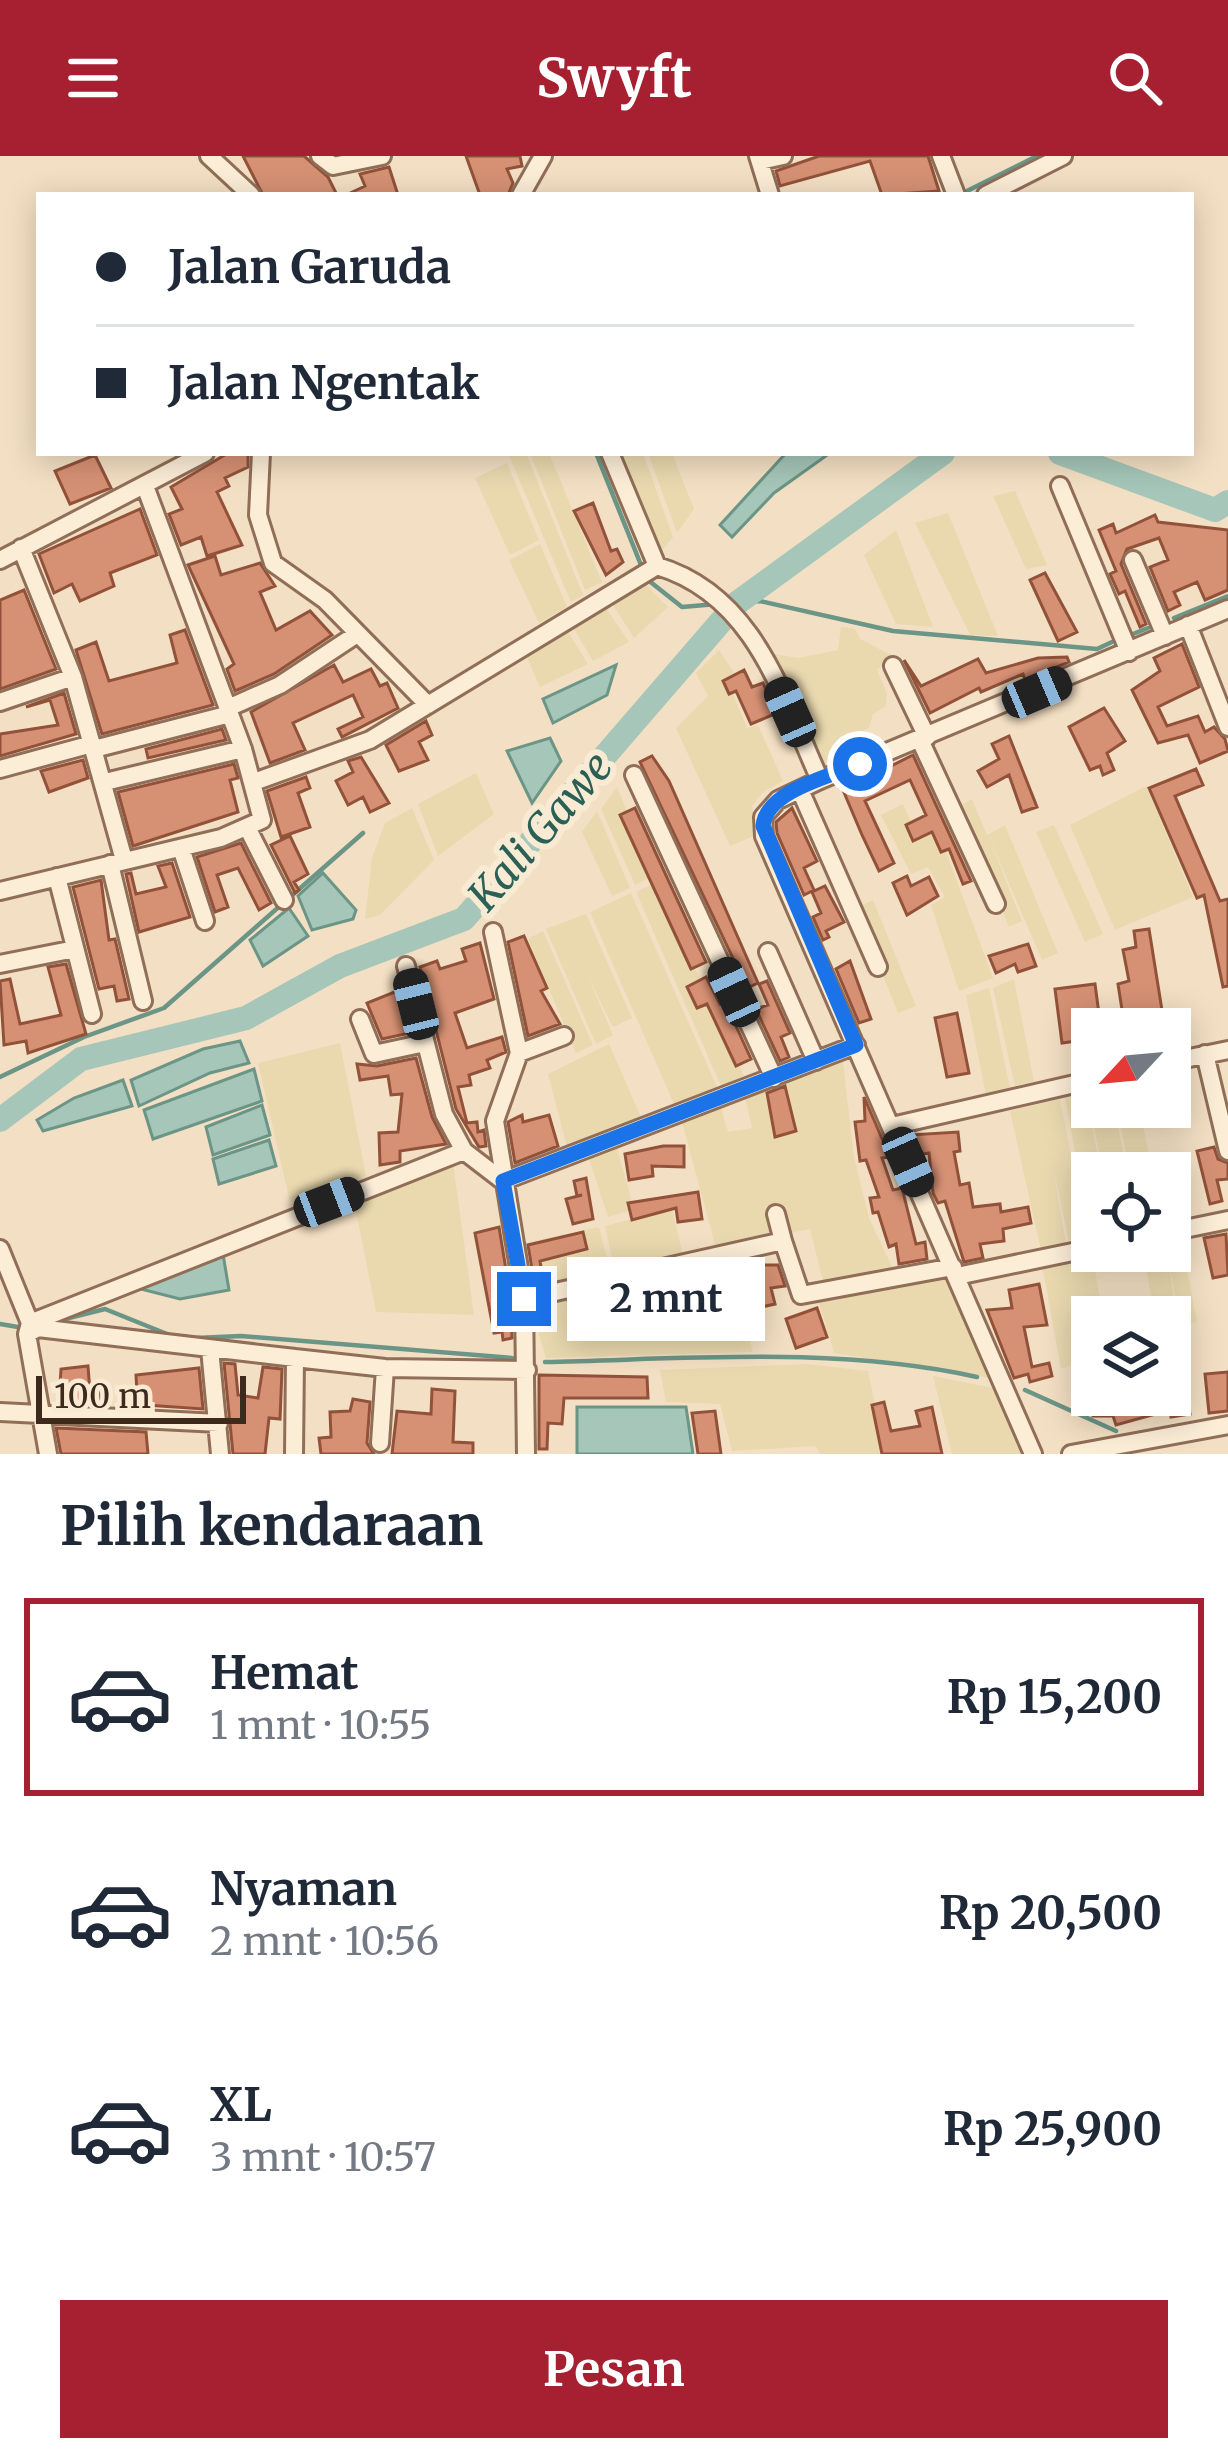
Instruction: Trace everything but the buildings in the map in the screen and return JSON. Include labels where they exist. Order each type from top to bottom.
[{"type":"street","points":[[209,156],[247,192]]},
{"type":"street","points":[[320,156],[333,166],[382,156]]},
{"type":"street","points":[[523,192],[543,156]]},
{"type":"street","points":[[769,192],[759,159],[783,156]]},
{"type":"street","points":[[941,156],[955,192]]},
{"type":"street","points":[[992,192],[1063,156]]},
{"type":"street","points":[[0,560],[200,456]]},
{"type":"street","points":[[261,456],[257,514],[273,563],[310,587],[428,705]]},
{"type":"street","points":[[611,456],[655,567],[706,588],[748,628],[820,780]]},
{"type":"street","points":[[0,891],[248,829],[264,816],[145,486]]},
{"type":"street","points":[[1060,486],[1129,652]]},
{"type":"street","points":[[21,548],[73,677],[105,782],[143,1001]]},
{"type":"street","points":[[1133,560],[1165,636]]},
{"type":"street","points":[[254,782],[370,740],[655,567]]},
{"type":"street","points":[[1033,1454],[764,836],[769,807],[820,780],[1228,609]]},
{"type":"street","points":[[1188,625],[1228,727]]},
{"type":"street","points":[[0,769],[229,711],[280,685],[357,634]]},
{"type":"street","points":[[892,666],[996,904]]},
{"type":"street","points":[[0,702],[73,677]]},
{"type":"street","points":[[105,782],[243,749]]},
{"type":"street","points":[[634,775],[774,1078]]},
{"type":"street","points":[[800,790],[878,967]]},
{"type":"street","points":[[248,829],[284,900]]},
{"type":"street","points":[[181,848],[205,921]]},
{"type":"street","points":[[57,877],[92,1014]]},
{"type":"street","points":[[493,932],[519,1053],[495,1121],[524,1299],[526,1454]]},
{"type":"street","points":[[0,964],[75,949]]},
{"type":"street","points":[[768,952],[816,1061]]},
{"type":"street","points":[[406,966],[444,1114],[464,1151],[503,1181]]},
{"type":"street","points":[[360,1019],[374,1054],[425,1043]]},
{"type":"street","points":[[519,1053],[564,1036]]},
{"type":"street","points":[[503,1181],[856,1045]]},
{"type":"street","points":[[1191,1058],[1228,1049]]},
{"type":"street","points":[[1205,1054],[1228,1151]]},
{"type":"street","points":[[892,1126],[1071,1085]]},
{"type":"street","points":[[28,1329],[464,1151]]},
{"type":"street","points":[[776,1214],[800,1294],[1071,1252]]},
{"type":"street","points":[[1191,1228],[1228,1220]]},
{"type":"street","points":[[524,1299],[783,1241]]},
{"type":"street","points":[[0,1249],[28,1329],[48,1454]]},
{"type":"street","points":[[28,1329],[385,1368],[527,1370]]},
{"type":"street","points":[[210,1349],[220,1454]]},
{"type":"street","points":[[294,1454],[295,1358]]},
{"type":"street","points":[[380,1443],[385,1368]]},
{"type":"street","points":[[0,1412],[39,1410],[219,1423]]},
{"type":"street","points":[[1071,1454],[1228,1425]]},
{"type":"shaded area","points":[[509,456],[527,456],[583,595],[571,602]]},
{"type":"shaded area","points":[[531,456],[550,456],[602,582],[585,590]]},
{"type":"shaded area","points":[[620,456],[644,456],[673,537],[660,553]]},
{"type":"shaded area","points":[[649,456],[673,456],[694,509],[677,533]]},
{"type":"shaded area","points":[[783,456],[826,456],[774,493],[732,537],[720,525]]},
{"type":"shaded area","points":[[507,463],[539,540],[510,555],[475,478]]},
{"type":"shaded area","points":[[1015,491],[1047,565],[1026,569],[993,496]]},
{"type":"shaded area","points":[[948,513],[998,636],[970,635],[915,523]]},
{"type":"shaded area","points":[[896,530],[933,627],[896,624],[864,555]]},
{"type":"shaded area","points":[[540,544],[567,607],[539,623],[509,560]]},
{"type":"shaded area","points":[[642,581],[668,607],[634,638],[610,600]]},
{"type":"shaded area","points":[[602,602],[629,642],[593,661],[570,622]]},
{"type":"shaded area","points":[[565,627],[588,664],[540,687],[524,651]]},
{"type":"shaded area","points":[[841,627],[855,629],[860,639],[893,656],[877,670],[887,693],[886,706],[873,714],[869,728],[853,736],[857,747],[819,769],[768,653],[798,658],[838,650]]},
{"type":"shaded area","points":[[719,650],[743,686],[732,691],[747,728],[758,725],[783,781],[763,792],[752,806],[756,835],[730,846],[676,728],[708,696],[696,673]]},
{"type":"shaded area","points":[[616,665],[607,695],[553,723],[543,699]]},
{"type":"shaded area","points":[[550,738],[561,761],[532,803],[507,751]]},
{"type":"shaded area","points":[[476,773],[494,814],[438,856],[418,804]]},
{"type":"shaded area","points":[[1146,786],[1193,897],[1115,930],[1070,825]]},
{"type":"shaded area","points":[[617,787],[654,876],[635,885],[601,809]]},
{"type":"shaded area","points":[[972,799],[987,835],[1005,825],[1058,953],[1042,960],[988,835],[1022,921],[1009,927],[958,807]]},
{"type":"shaded area","points":[[903,804],[917,836],[931,833],[938,850],[945,849],[993,978],[959,991],[931,905],[945,897],[928,867],[911,874],[881,815]]},
{"type":"shaded area","points":[[412,808],[434,860],[380,915],[365,919],[372,858],[385,823]]},
{"type":"shaded area","points":[[597,811],[630,888],[612,896],[582,832]]},
{"type":"shaded area","points":[[1054,825],[1103,934],[1085,942],[1036,832]]},
{"type":"shaded area","points":[[323,873],[356,910],[353,919],[312,930],[298,896]]},
{"type":"shaded area","points":[[656,882],[744,1076],[721,1086],[636,892]]},
{"type":"shaded area","points":[[631,893],[717,1087],[674,1104],[590,912]]},
{"type":"shaded area","points":[[873,900],[916,1006],[898,1013],[856,908]]},
{"type":"shaded area","points":[[289,908],[308,936],[263,966],[250,940]]},
{"type":"shaded area","points":[[586,914],[632,1018],[613,1027],[588,977],[613,1035],[596,1044],[546,929]]},
{"type":"shaded area","points":[[543,931],[593,1045],[576,1053],[528,939]]},
{"type":"shaded area","points":[[1014,979],[1034,1081],[1015,1086],[993,988]]},
{"type":"shaded area","points":[[989,988],[1010,1088],[986,1095],[966,995]]},
{"type":"shaded area","points":[[240,1041],[249,1063],[210,1073],[139,1106],[131,1080],[203,1049]]},
{"type":"shaded area","points":[[340,1043],[366,1176],[290,1202],[258,1063]]},
{"type":"shaded area","points":[[609,1044],[641,1117],[567,1147],[548,1074]]},
{"type":"shaded area","points":[[843,1062],[854,1157],[869,1218],[894,1271],[824,1285],[810,1229],[716,1248],[682,1122],[721,1108],[728,1132],[752,1128],[745,1097]]},
{"type":"shaded area","points":[[254,1069],[262,1101],[153,1139],[144,1110]]},
{"type":"shaded area","points":[[123,1080],[132,1106],[43,1131],[37,1120],[74,1098]]},
{"type":"shaded area","points":[[1071,1097],[1071,1128],[1092,1128],[1097,1152],[1075,1152],[1065,1098]]},
{"type":"shaded area","points":[[1060,1099],[1071,1155],[1069,1242],[1053,1168],[1066,1244],[1041,1251],[1010,1111]]},
{"type":"shaded area","points":[[262,1105],[270,1135],[213,1155],[206,1127]]},
{"type":"shaded area","points":[[1094,1128],[1118,1128],[1123,1152],[1099,1152]]},
{"type":"shaded area","points":[[1121,1128],[1143,1128],[1149,1152],[1126,1152]]},
{"type":"shaded area","points":[[269,1140],[276,1166],[219,1184],[213,1159]]},
{"type":"shaded area","points":[[617,1148],[634,1209],[608,1217],[589,1159]]},
{"type":"shaded area","points":[[453,1163],[474,1315],[376,1312],[354,1201]]},
{"type":"shaded area","points":[[672,1209],[684,1259],[615,1274],[605,1226]]},
{"type":"shaded area","points":[[599,1227],[611,1275],[529,1291],[520,1244]]},
{"type":"shaded area","points":[[223,1254],[229,1290],[180,1299],[133,1287]]},
{"type":"shaded area","points":[[1071,1257],[1071,1272],[1095,1272],[1099,1296],[1071,1296],[1071,1366],[1061,1369],[1042,1265]]},
{"type":"shaded area","points":[[728,1260],[753,1352],[546,1358],[530,1304]]},
{"type":"shaded area","points":[[950,1272],[997,1379],[834,1353],[817,1296]]},
{"type":"shaded area","points":[[1147,1272],[1170,1272],[1174,1296],[1151,1296]]},
{"type":"shaded area","points":[[1171,1272],[1188,1272],[1197,1322],[1191,1323],[1191,1296],[1175,1296]]},
{"type":"shaded area","points":[[807,1364],[868,1371],[886,1454],[820,1454],[816,1446],[732,1451],[720,1404],[666,1402],[660,1370]]},
{"type":"shaded area","points":[[933,1376],[1002,1390],[1027,1454],[952,1454]]},
{"type":"shaded area","points":[[577,1407],[686,1407],[693,1454],[577,1454]]},
{"type":"waterway","points":[[965,192],[1037,156]]},
{"type":"waterway","points":[[597,456],[643,570]]},
{"type":"waterway","name":"Kali Gawe","points":[[0,1120],[81,1059],[246,1018],[340,966],[464,919],[737,603],[939,456]]},
{"type":"waterway","name":"Kali Gawe","points":[[1068,456],[1215,510],[1228,502]]},
{"type":"waterway","points":[[648,580],[682,607],[717,604]]},
{"type":"waterway","points":[[1174,618],[1228,596]]},
{"type":"waterway","points":[[728,604],[760,601],[893,631],[1097,649],[1112,642]]},
{"type":"waterway","points":[[1133,634],[1148,628]]},
{"type":"waterway","points":[[0,1077],[84,1037],[164,1008],[363,833]]},
{"type":"waterway","points":[[53,1322],[105,1309],[172,1336]]},
{"type":"waterway","points":[[0,1324],[24,1328]]},
{"type":"waterway","points":[[195,1338],[241,1336],[512,1358]]},
{"type":"waterway","points":[[545,1362],[816,1358],[923,1367],[977,1377]]},
{"type":"waterway","points":[[1025,1390],[1116,1431]]},
{"type":"route","points":[[524,1299],[503,1181],[856,1045],[764,836],[763,817],[778,800],[860,764]]}]
